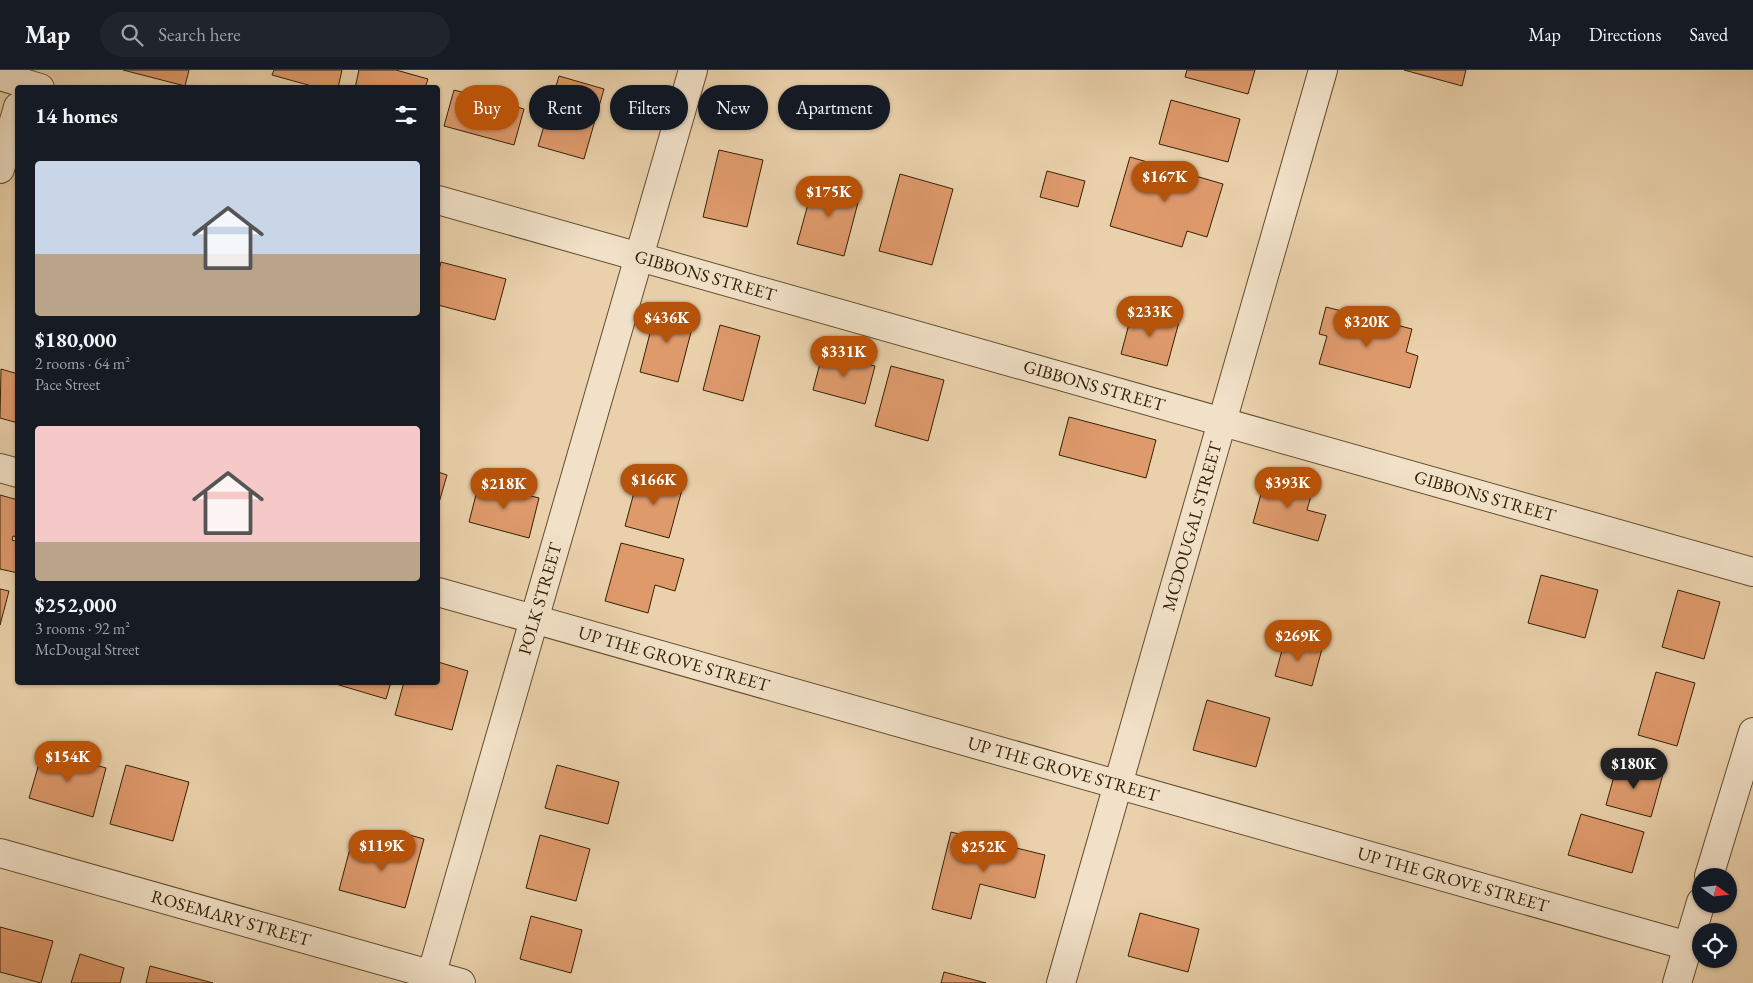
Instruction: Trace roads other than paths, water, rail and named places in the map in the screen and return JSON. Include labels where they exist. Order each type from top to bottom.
[{"type":"street","name":"POLK STREET","points":[[431,979],[693,70]]},
{"type":"street","name":"MCDOUGAL STREET","points":[[1061,983],[1322,70]]},
{"type":"street","points":[[0,169],[15,112]]},
{"type":"street","name":"GIBBONS STREET","points":[[440,201],[1753,572]]},
{"type":"street","points":[[0,468],[15,473]]},
{"type":"street","name":"UP THE GROVE STREET","points":[[440,593],[1688,946]]},
{"type":"street","points":[[1711,868],[1753,732]]},
{"type":"street","name":"ROSEMARY STREET","points":[[0,853],[431,979],[461,983]]},
{"type":"street","points":[[1677,983],[1698,913]]}]
